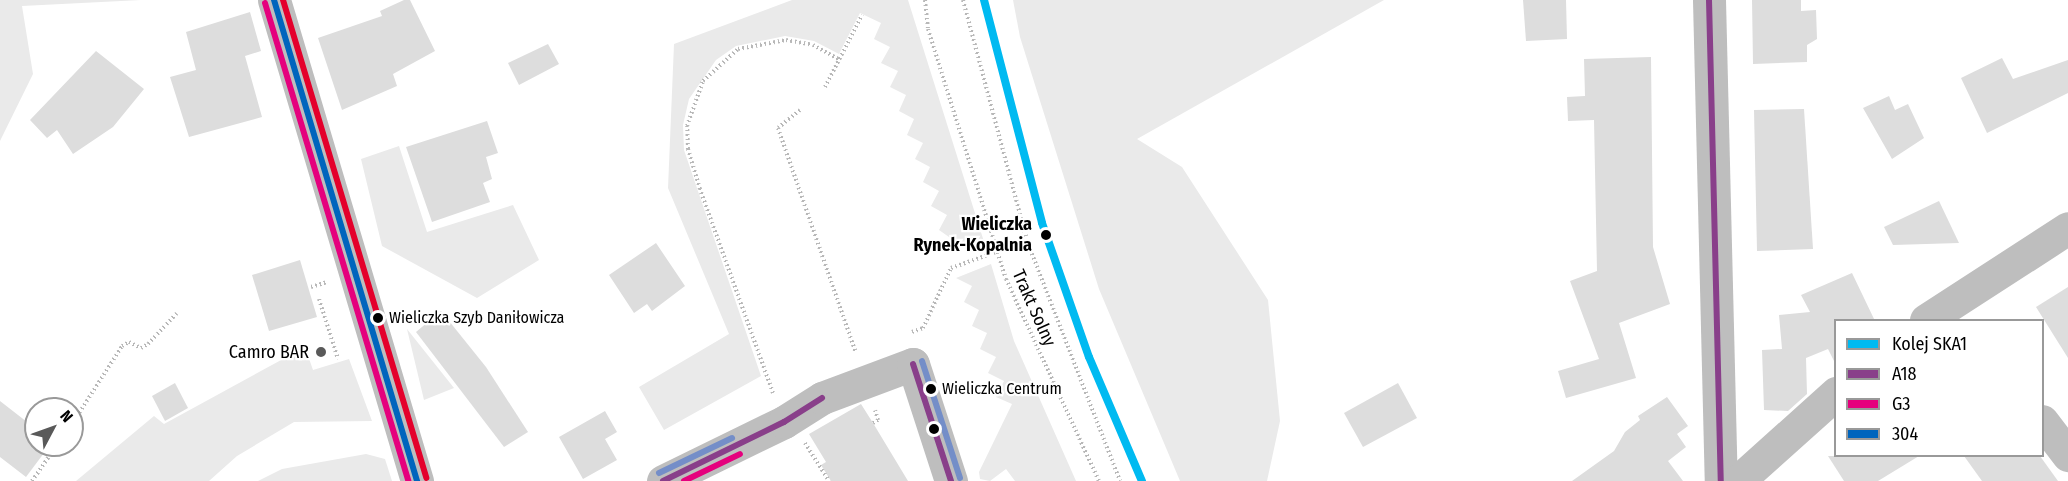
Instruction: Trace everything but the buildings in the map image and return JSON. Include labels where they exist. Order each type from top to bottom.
[{"type":"street","points":[[274,0],[417,481]]},
{"type":"street","points":[[1709,0],[1721,481]]},
{"type":"street","points":[[1933,319],[1960,311],[2068,228]]},
{"type":"street","points":[[673,479],[793,430],[822,398],[913,364],[951,481]]},
{"type":"street","points":[[1738,481],[1834,395]]},
{"type":"street","points":[[2044,422],[2068,455]]},
{"type":"path","name":"Trakt Solny","points":[[925,0],[928,29],[996,252],[1099,481]]},
{"type":"path","points":[[963,0],[1028,241],[1120,481]]},
{"type":"path","points":[[825,87],[861,15]]},
{"type":"path","points":[[829,481],[793,430],[700,189],[688,149],[687,126],[703,81],[738,49],[786,40],[813,45],[840,60]]},
{"type":"path","points":[[800,110],[778,128],[855,353],[864,359]]},
{"type":"path","points":[[923,328],[951,268],[1028,241]]},
{"type":"path","points":[[319,299],[338,359]]},
{"type":"path","points":[[84,405],[122,346],[129,342],[141,348],[148,344],[177,313]]},
{"type":"path","points":[[32,481],[49,457]]},
{"type":"shaded area","points":[[0,0],[141,0],[22,6],[33,74],[0,141]]},
{"type":"shaded area","points":[[792,0],[908,0],[985,245],[969,251],[939,230],[947,215],[931,206],[939,191],[923,182],[930,167],[915,159],[923,143],[907,135],[914,119],[899,111],[906,95],[890,87],[898,71],[881,63],[890,47],[874,39],[881,23],[860,13],[839,54],[814,41],[785,36],[736,46],[716,60],[689,99],[683,125],[684,150],[761,376],[664,430],[639,387],[729,334],[668,188],[674,44]]},
{"type":"shaded area","points":[[1013,0],[1384,0],[1137,139],[1182,167],[1268,300],[1280,421],[1267,481],[1180,481],[1099,289],[1020,37]]},
{"type":"shaded area","points":[[399,146],[427,232],[513,205],[539,260],[477,298],[382,246],[361,159]]},
{"type":"shaded area","points":[[991,264],[1014,341],[1076,481],[1015,481],[1006,469],[990,481],[980,479],[979,472],[1012,404],[996,397],[1004,381],[988,373],[996,357],[980,349],[987,333],[972,326],[979,310],[964,302],[972,286],[956,278]]},
{"type":"shaded area","points":[[407,329],[454,388],[424,400]]},
{"type":"shaded area","points":[[305,347],[313,370],[349,359],[372,421],[294,422],[237,456],[209,481],[76,481],[154,416],[164,424]]},
{"type":"shaded area","points":[[366,454],[385,459],[392,481],[258,481],[282,469]]},
{"type":"rail line","name":"SKA1","points":[[984,0],[1042,223],[1089,357],[1142,481]]},
{"type":"transit line","name":"304","points":[[274,0],[417,481]]},
{"type":"transit line","points":[[283,0],[426,478]]},
{"type":"transit line","name":"A18","points":[[1709,0],[1721,481]]},
{"type":"transit line","name":"G3","points":[[265,3],[408,481]]},
{"type":"transit line","points":[[922,361],[960,478]]},
{"type":"transit line","name":"A18","points":[[913,364],[951,481]]},
{"type":"transit line","name":"A18","points":[[663,481],[784,422],[822,398]]},
{"type":"transit line","points":[[659,473],[732,438]]},
{"type":"transit line","name":"G3","points":[[684,481],[740,454]]},
{"type":"place","name":"Wieliczka Rynek-Kopalnia","points":[[1046,235]]},
{"type":"place","name":"Wieliczka Szyb Daniłowicza","points":[[378,318]]},
{"type":"place","name":"Camro BAR","points":[[321,352]]},
{"type":"place","name":"Wieliczka Centrum","points":[[931,389]]}]
